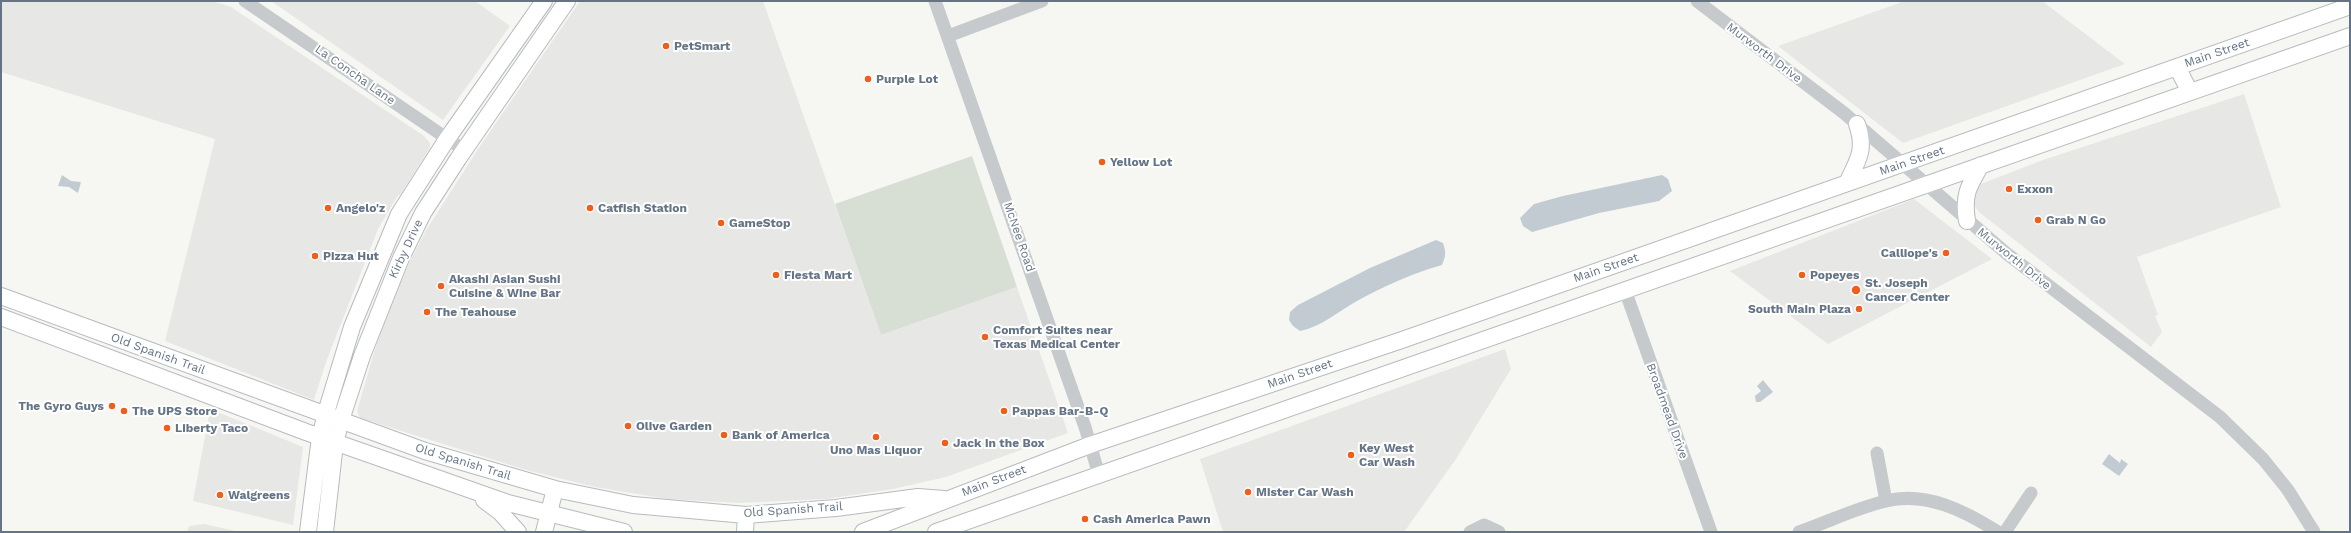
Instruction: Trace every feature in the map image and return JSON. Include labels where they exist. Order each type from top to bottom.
[{"type":"main road","name":"Kirby Drive","points":[[308,532],[334,417],[352,327],[399,214],[447,139],[544,1]]},
{"type":"main road","name":"Kirby Drive","points":[[334,417],[362,356],[401,258],[423,213],[464,150],[567,1]]},
{"type":"main road","name":"Main Street","points":[[863,532],[1090,445],[1399,341],[2350,6]]},
{"type":"main road","points":[[531,20],[546,30]]},
{"type":"main road","points":[[936,532],[2350,36]]},
{"type":"main road","points":[[2177,67],[2190,92]]},
{"type":"main road","points":[[1847,184],[1861,150],[1862,139],[1857,124]]},
{"type":"main road","points":[[1967,221],[1964,204],[1966,192],[1981,165]]},
{"type":"main road","points":[[1617,264],[1625,290]]},
{"type":"main road","name":"Old Spanish Trail","points":[[1,296],[425,451],[555,490],[633,505],[746,515],[836,508],[918,497],[948,500]]},
{"type":"main road","points":[[6,318],[17,302]]},
{"type":"main road","points":[[1508,303],[1517,328]]},
{"type":"main road","name":"Old Spanish Trail","points":[[6,318],[328,440],[508,503],[624,532]]},
{"type":"main road","points":[[102,354],[107,335]]},
{"type":"main road","points":[[1399,341],[1407,366]]},
{"type":"main road","points":[[215,398],[223,377]]},
{"type":"main road","name":"Kirby Drive","points":[[325,532],[328,440]]},
{"type":"main road","points":[[470,489],[500,512],[518,532]]},
{"type":"main road","points":[[544,532],[555,490]]},
{"type":"main road","points":[[745,532],[746,515]]},
{"type":"street","name":"La Concha Lane","points":[[245,1],[464,150]]},
{"type":"street","name":"McNee Road","points":[[935,1],[1090,445],[1099,475]]},
{"type":"street","points":[[948,36],[1042,1]]},
{"type":"street","name":"Murworth Drive","points":[[1697,1],[1857,124],[2006,254],[2220,417],[2267,464],[2288,490],[2314,532]]},
{"type":"street","name":"Broadmead Drive","points":[[1625,290],[1711,532]]},
{"type":"street","points":[[1877,453],[1886,501]]},
{"type":"street","points":[[2005,532],[2031,493]]},
{"type":"street","points":[[1799,532],[1886,501],[1909,500],[1943,503],[1971,514],[1998,532]]},
{"type":"street","points":[[1470,532],[1484,525],[1499,532]]},
{"type":"shaded area","points":[[1,1],[212,1],[231,7],[424,136],[430,143],[430,148],[400,195],[398,195],[378,229],[326,362],[314,400],[165,341],[215,139],[1,72]]},
{"type":"shaded area","points":[[271,1],[475,1],[510,26],[443,120]]},
{"type":"shaded area","points":[[580,1],[763,1],[881,335],[1017,287],[1068,433],[946,477],[893,489],[826,499],[739,503],[667,499],[595,487],[526,470],[360,418],[357,411],[378,339],[404,273],[425,232],[478,149]]},
{"type":"shaded area","points":[[1905,1],[2042,1],[2125,64],[1903,143],[1778,46]]},
{"type":"shaded area","points":[[2244,94],[2281,207],[2137,257],[2158,315],[2155,316],[2162,332],[2151,347],[1979,212],[1970,200],[1973,187],[2043,160]]},
{"type":"shaded area","points":[[972,156],[1017,287],[881,335],[835,204]]},
{"type":"shaded area","points":[[62,175],[71,181],[81,182],[78,193],[69,187],[58,186]]},
{"type":"shaded area","points":[[1662,175],[1668,179],[1672,191],[1659,201],[1599,213],[1532,232],[1523,226],[1520,218],[1534,204],[1563,196]]},
{"type":"shaded area","points":[[1914,199],[1992,259],[1828,344],[1730,271]]},
{"type":"shaded area","points":[[1436,240],[1443,243],[1445,249],[1445,256],[1442,265],[1388,285],[1308,329],[1300,331],[1293,326],[1289,320],[1290,312],[1298,305],[1370,268]]},
{"type":"shaded area","points":[[1505,349],[1511,369],[1456,459],[1404,532],[1223,532],[1200,459]]},
{"type":"shaded area","points":[[1763,380],[1773,392],[1760,402],[1756,402],[1755,396],[1761,391],[1757,386]]},
{"type":"shaded area","points":[[210,409],[303,447],[293,525],[193,501]]},
{"type":"shaded area","points":[[2109,454],[2120,463],[2121,459],[2128,464],[2119,476],[2102,464]]},
{"type":"shaded area","points":[[204,524],[240,532],[187,532],[189,526]]},
{"type":"place","name":"PetSmart","points":[[666,46]]},
{"type":"place","name":"Purple Lot","points":[[868,79]]},
{"type":"place","name":"Yellow Lot","points":[[1102,162]]},
{"type":"place","name":"Exxon","points":[[2009,189]]},
{"type":"place","name":"Angelo'z","points":[[328,208]]},
{"type":"place","name":"Catfish Station","points":[[590,208]]},
{"type":"place","name":"Grab N Go","points":[[2038,220]]},
{"type":"place","name":"GameStop","points":[[721,223]]},
{"type":"place","name":"Calliope's","points":[[1946,253]]},
{"type":"place","name":"Pizza Hut","points":[[315,256]]},
{"type":"place","name":"Fiesta Mart","points":[[776,275]]},
{"type":"place","name":"Popeyes","points":[[1802,275]]},
{"type":"place","name":"Akashi Asian Sushi Cuisine & Wine Bar","points":[[441,286]]},
{"type":"place","name":"St. Joseph Cancer Center","points":[[1856,290]]},
{"type":"place","name":"South Main Plaza","points":[[1859,309]]},
{"type":"place","name":"The Teahouse","points":[[427,312]]},
{"type":"place","name":"Comfort Suites near Texas Medical Center","points":[[985,337]]},
{"type":"place","name":"The Gyro Guys","points":[[112,406]]},
{"type":"place","name":"The UPS Store","points":[[124,411]]},
{"type":"place","name":"Pappas Bar-B-Q","points":[[1004,411]]},
{"type":"place","name":"Olive Garden","points":[[628,426]]},
{"type":"place","name":"Liberty Taco","points":[[167,428]]},
{"type":"place","name":"Bank of America","points":[[724,435]]},
{"type":"place","name":"Uno Mas Liquor","points":[[876,437]]},
{"type":"place","name":"Jack in the Box","points":[[945,443]]},
{"type":"place","name":"Key West Car Wash","points":[[1351,455]]},
{"type":"place","name":"Mister Car Wash","points":[[1248,492]]},
{"type":"place","name":"Walgreens","points":[[220,495]]},
{"type":"place","name":"Cash America Pawn","points":[[1085,519]]}]
